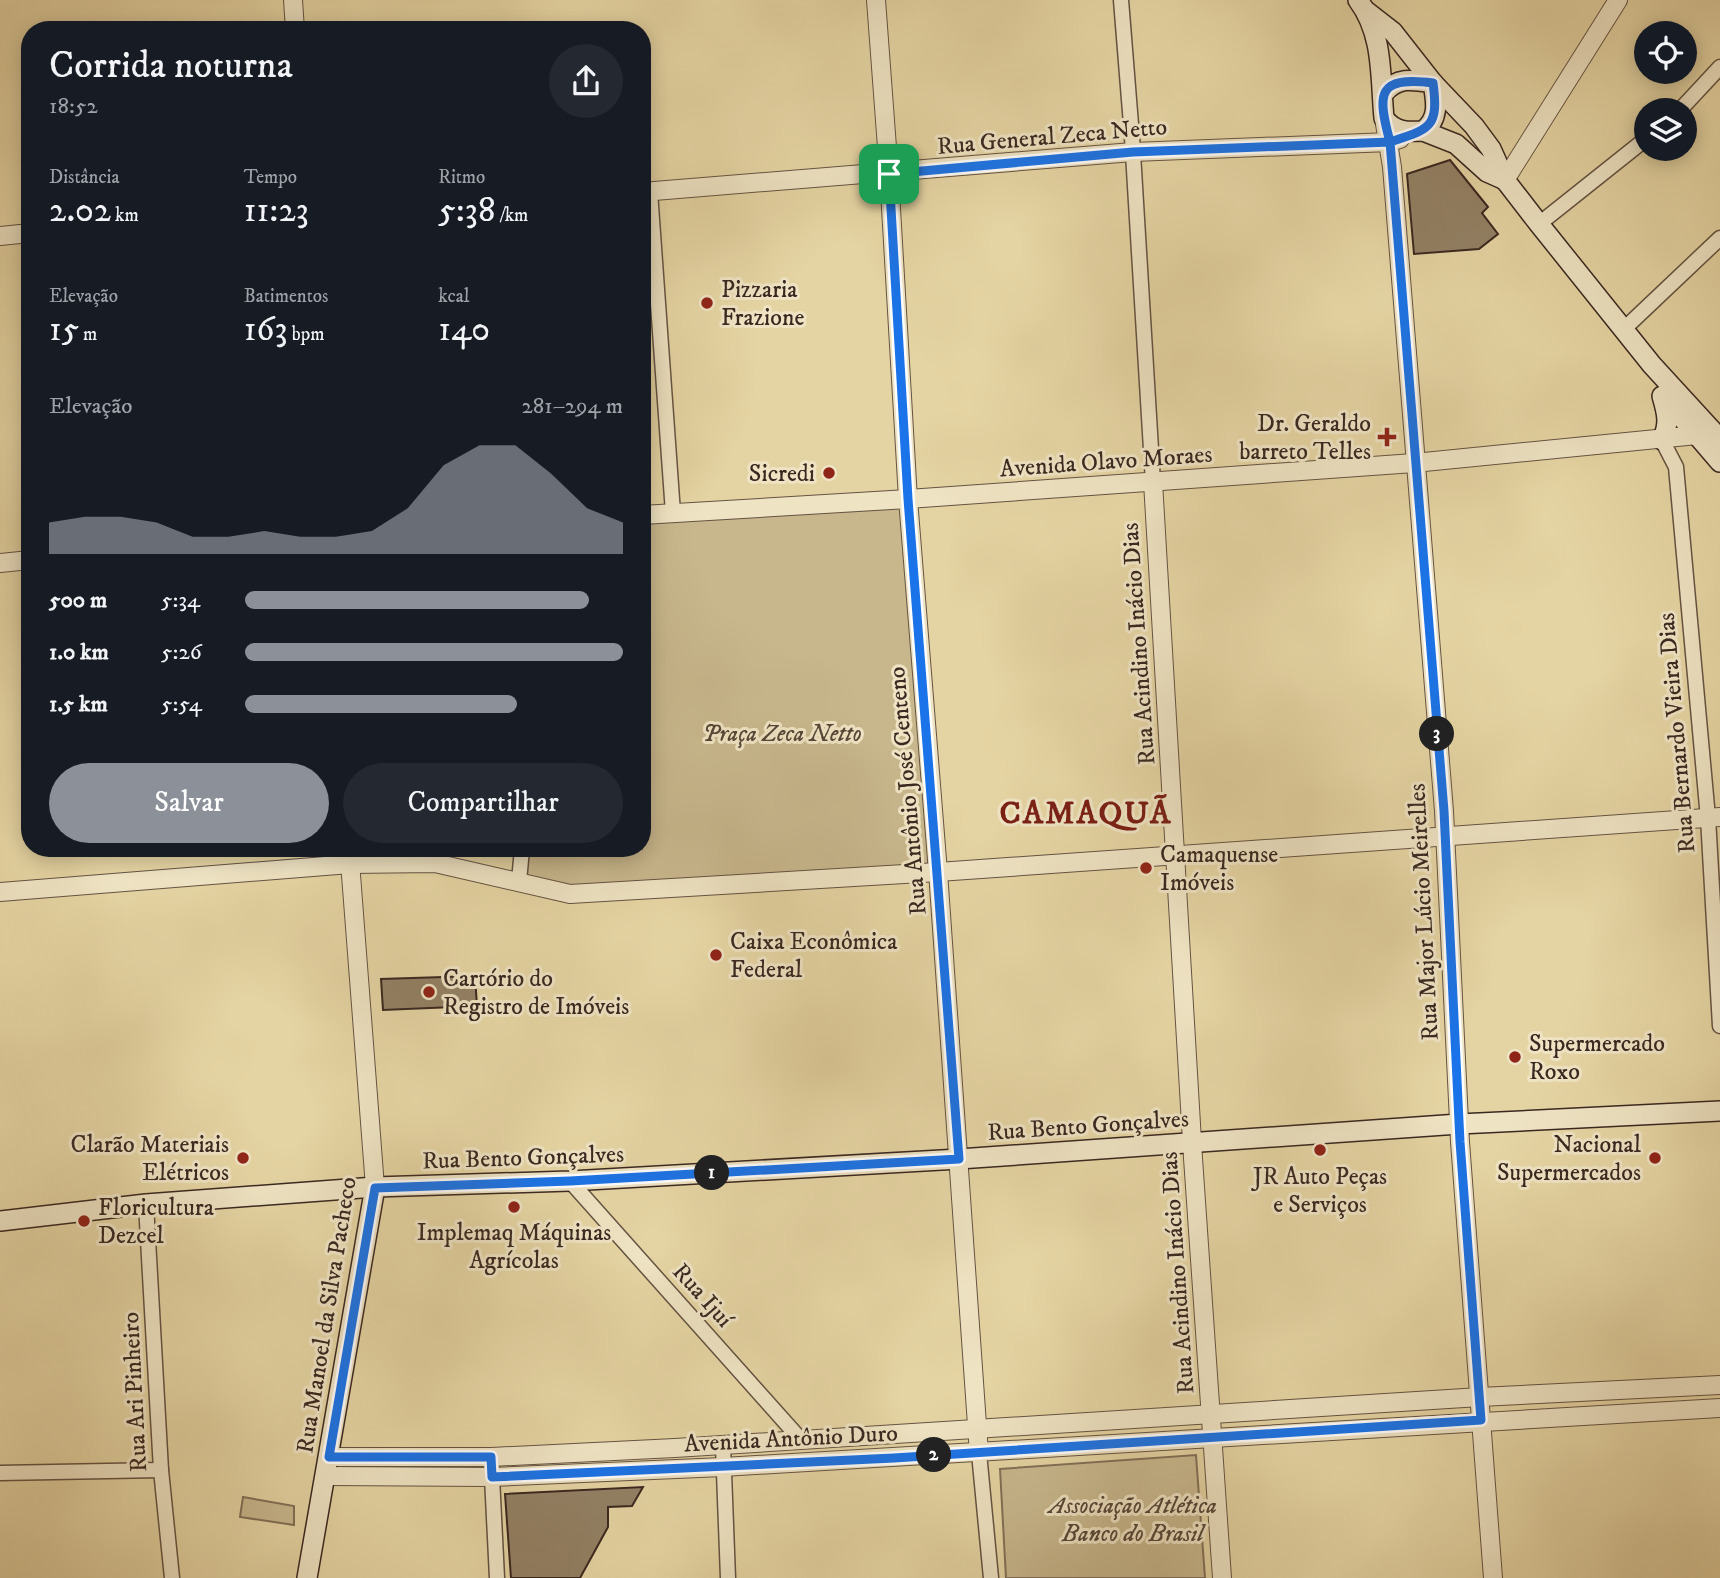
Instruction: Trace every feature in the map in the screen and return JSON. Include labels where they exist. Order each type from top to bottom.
[{"type":"main road","points":[[1362,5],[1381,61],[1384,118],[1399,130],[1423,131],[1456,144],[1487,172],[1505,180]]},
{"type":"main road","points":[[1362,5],[1393,32],[1491,149],[1505,180],[1539,224],[1652,365],[1720,439]]},
{"type":"main road","points":[[1384,93],[1390,86],[1406,80],[1433,83]]},
{"type":"main road","points":[[1423,131],[1434,120],[1436,103],[1433,83]]},
{"type":"main road","points":[[1652,365],[1668,418],[1668,429],[1662,440]]},
{"type":"main road","points":[[1661,393],[1720,462]]},
{"type":"main road","points":[[1698,435],[1720,447]]},
{"type":"main road","name":"Rua Bento Gonçalves","points":[[0,1221],[146,1204],[375,1188],[570,1181],[959,1159],[1459,1124],[1720,1111]]},
{"type":"main road","name":"Rua Manoel da Silva Pacheco","points":[[307,1578],[375,1188]]},
{"type":"street","points":[[293,0],[294,21]]},
{"type":"street","name":"Rua Antônio José Centeno","points":[[876,0],[908,499],[938,872],[977,1430],[991,1578]]},
{"type":"street","name":"Rua Acindino Inácio Dias","points":[[1121,0],[1133,152],[1192,1142],[1222,1578]]},
{"type":"street","points":[[1505,180],[1618,0]]},
{"type":"street","points":[[1691,98],[1720,67]]},
{"type":"street","name":"Rua Major Lúcio Meirelles","points":[[1384,118],[1390,142],[1445,834],[1459,1124],[1493,1578]]},
{"type":"street","name":"Rua General Zeca Netto","points":[[651,192],[1133,152],[1390,142],[1423,131]]},
{"type":"street","points":[[1539,224],[1634,148]]},
{"type":"street","points":[[0,236],[21,234]]},
{"type":"street","points":[[1624,329],[1720,238]]},
{"type":"street","points":[[651,251],[673,513]]},
{"type":"street","name":"Avenida Olavo Moraes","points":[[651,514],[1414,463],[1698,435]]},
{"type":"street","name":"Rua Bernardo Vieira Dias","points":[[1662,440],[1676,467],[1714,818],[1720,1026]]},
{"type":"street","points":[[0,563],[21,561]]},
{"type":"street","points":[[362,857],[435,863],[570,894],[938,872],[1445,834],[1714,818]]},
{"type":"street","points":[[0,892],[340,857]]},
{"type":"street","name":"Rua Manoel da Silva Pacheco","points":[[350,857],[375,1188]]},
{"type":"street","points":[[519,881],[521,857]]},
{"type":"street","name":"Rua Ijuí","points":[[570,1181],[801,1440]]},
{"type":"street","name":"Rua Ari Pinheiro","points":[[146,1204],[161,1470],[172,1578]]},
{"type":"street","name":"Avenida Antônio Duro","points":[[327,1466],[723,1446],[1480,1397],[1720,1385]]},
{"type":"street","name":"Avenida Antônio Duro","points":[[327,1466],[492,1477],[979,1453],[1481,1420],[1720,1408]]},
{"type":"street","points":[[723,1446],[727,1578]]},
{"type":"street","points":[[491,1457],[497,1578]]},
{"type":"street","points":[[0,1473],[161,1470]]},
{"type":"green space","name":"Praça Zeca Netto","points":[[904,502],[932,865],[568,887],[526,877],[527,857],[651,857],[651,523]]},
{"type":"green space","name":"Associação Atlética Banco do Brasil","points":[[1196,1455],[1205,1578],[1006,1578],[1000,1469]]},
{"type":"green space","points":[[243,1497],[294,1506],[294,1525],[240,1517]]},
{"type":"building","points":[[1450,160],[1488,207],[1482,213],[1498,234],[1479,249],[1414,254],[1407,174]]},
{"type":"building","name":"Cartório do Registro de Imóveis","points":[[475,976],[477,1006],[383,1010],[381,979]]},
{"type":"building","points":[[643,1487],[632,1506],[608,1507],[608,1527],[580,1578],[511,1578],[505,1494]]},
{"type":"place","name":"Pizzaria Frazione","points":[[707,303]]},
{"type":"place","name":"Dr. Geraldo barreto Telles","points":[[1387,437]]},
{"type":"place","name":"Sicredi","points":[[829,473]]},
{"type":"place","name":"Camaquense Imóveis","points":[[1146,868]]},
{"type":"place","name":"Caixa Econômica Federal","points":[[716,955]]},
{"type":"place","name":"Cartório do Registro de Imóveis","points":[[429,992]]},
{"type":"place","name":"Supermercado Roxo","points":[[1515,1057]]},
{"type":"place","name":"JR Auto Peças e Serviços","points":[[1320,1150]]},
{"type":"place","name":"Clarão Materiais Elétricos","points":[[243,1158]]},
{"type":"place","name":"Nacional Supermercados","points":[[1655,1158]]},
{"type":"place","name":"Implemaq Máquinas Agrícolas","points":[[514,1207]]},
{"type":"place","name":"Floricultura Dezcel","points":[[84,1221]]},
{"type":"district","name":"CAMAQUÃ","points":[[1086,812]]},
{"type":"route","points":[[889,174],[908,499],[959,1159],[570,1181],[375,1188],[329,1457],[491,1457],[492,1477],[894,1458],[1481,1420],[1460,1142],[1444,811],[1415,478],[1390,142],[1429,127],[1436,112],[1433,83],[1406,80],[1390,86],[1384,93],[1382,104],[1390,142],[1133,152],[889,174]]}]
